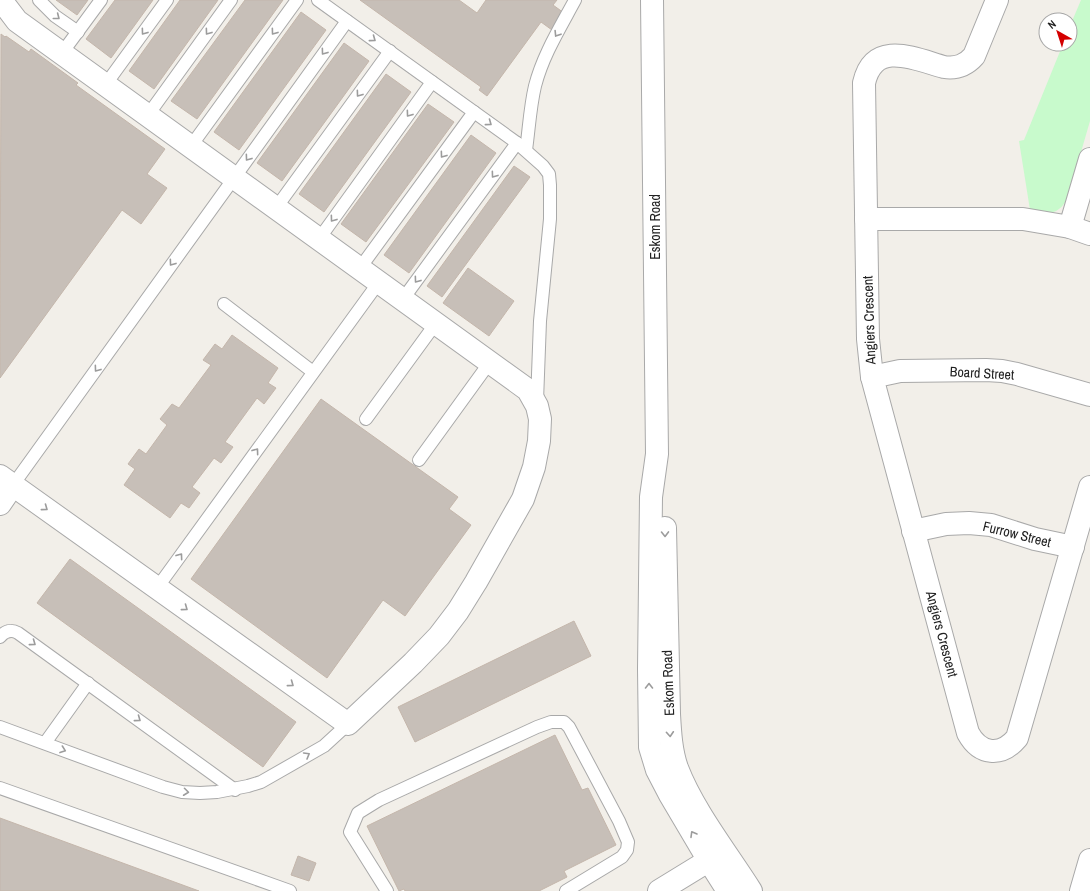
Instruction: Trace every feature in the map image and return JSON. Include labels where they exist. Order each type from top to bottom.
[{"type":"street","points":[[0,504],[7,480],[348,724],[413,663],[439,636],[458,611],[523,499],[534,467],[539,441],[540,419],[537,406],[528,390],[17,21],[1,0]]},
{"type":"street","name":"Eskom Road","points":[[652,0],[657,454],[664,501],[671,742],[677,768],[717,856],[736,889]]},
{"type":"street","name":"Angiers Crescent","points":[[997,0],[974,56],[964,65],[944,68],[898,54],[890,55],[882,58],[870,68],[864,83],[868,339],[872,377],[968,733],[973,741],[980,747],[997,751],[1005,749],[1018,738],[1090,486]]},
{"type":"street","points":[[1070,227],[1090,159]]},
{"type":"street","points":[[866,219],[1023,219],[1070,227],[1090,234]]},
{"type":"street","name":"Board Street","points":[[872,377],[900,371],[1002,371],[1090,395]]},
{"type":"street","name":"Furrow Street","points":[[913,531],[946,524],[969,523],[991,525],[1035,539],[1073,547]]},
{"type":"street","points":[[659,891],[717,856]]},
{"type":"street","points":[[1081,891],[1090,860]]},
{"type":"lane","points":[[39,0],[55,16],[78,32]]},
{"type":"lane","points":[[62,53],[101,0]]},
{"type":"lane","points":[[106,84],[167,0]]},
{"type":"lane","points":[[148,115],[231,0]]},
{"type":"lane","points":[[191,146],[297,0]]},
{"type":"lane","points":[[318,0],[521,147],[543,166],[549,174],[550,219],[540,321],[537,406]]},
{"type":"lane","points":[[403,300],[521,147],[535,87],[544,60],[575,0]]},
{"type":"lane","points":[[7,480],[234,177],[347,21]]},
{"type":"lane","points":[[276,208],[390,51]]},
{"type":"lane","points":[[319,239],[432,82]]},
{"type":"lane","points":[[360,268],[474,112]]},
{"type":"lane","points":[[157,588],[379,282]]},
{"type":"lane","points":[[224,304],[313,372]]},
{"type":"lane","points":[[366,419],[436,323]]},
{"type":"lane","points":[[419,460],[490,362]]},
{"type":"lane","points":[[0,637],[5,632],[9,631],[18,633],[235,790]]},
{"type":"lane","points":[[45,743],[88,684]]},
{"type":"lane","points":[[387,891],[350,832],[358,813],[379,800],[537,727],[551,722],[564,722],[569,728],[619,821],[628,842],[627,850],[622,857],[566,891]]},
{"type":"lane","points":[[0,727],[163,787],[182,792],[200,793],[235,790],[261,782],[324,746],[348,724]]},
{"type":"lane","points":[[0,788],[285,890]]},
{"type":"green space","points":[[1081,0],[1090,0],[1090,121],[1065,203],[1057,211],[1048,213],[1030,210],[1019,141],[1024,140],[1060,52],[1078,52],[1078,12],[1076,12]]},
{"type":"building","points":[[56,0],[88,0],[77,15]]},
{"type":"building","points":[[115,0],[153,0],[111,58],[86,39]]},
{"type":"building","points":[[180,0],[218,0],[154,89],[129,71]]},
{"type":"building","points":[[245,0],[283,0],[197,119],[171,101]]},
{"type":"building","points":[[360,0],[459,0],[477,13],[486,0],[557,0],[553,5],[564,13],[552,30],[541,22],[487,96],[479,90],[481,87]]},
{"type":"building","points":[[301,12],[326,30],[239,150],[214,132]]},
{"type":"building","points":[[1,34],[29,52],[31,49],[78,83],[76,85],[165,149],[147,174],[167,188],[141,224],[122,210],[0,378]]},
{"type":"building","points":[[344,43],[369,61],[282,181],[257,163]]},
{"type":"building","points":[[386,74],[411,92],[324,212],[299,194]]},
{"type":"building","points":[[428,104],[454,122],[366,242],[341,224]]},
{"type":"building","points":[[471,135],[496,153],[409,273],[384,255]]},
{"type":"building","points":[[514,166],[530,177],[442,297],[427,286]]},
{"type":"building","points":[[468,268],[514,301],[489,336],[443,303]]},
{"type":"building","points":[[232,335],[278,368],[268,383],[276,388],[264,404],[257,398],[225,442],[233,447],[221,463],[214,458],[192,487],[200,493],[189,508],[181,503],[170,518],[124,485],[135,469],[128,464],[139,449],[146,454],[167,425],[160,419],[172,404],[179,408],[211,365],[203,360],[215,344],[222,349]]},
{"type":"building","points":[[321,399],[458,497],[449,509],[471,525],[405,616],[383,600],[327,678],[191,579]]},
{"type":"building","points":[[70,559],[296,722],[263,767],[37,603]]},
{"type":"building","points":[[574,621],[591,656],[415,742],[398,707]]},
{"type":"building","points":[[555,735],[582,790],[588,788],[616,845],[564,871],[567,877],[539,891],[405,891],[404,889],[399,891],[367,826]]},
{"type":"building","points":[[0,818],[199,891],[0,891]]},
{"type":"building","points":[[298,856],[316,863],[309,881],[291,875]]}]
